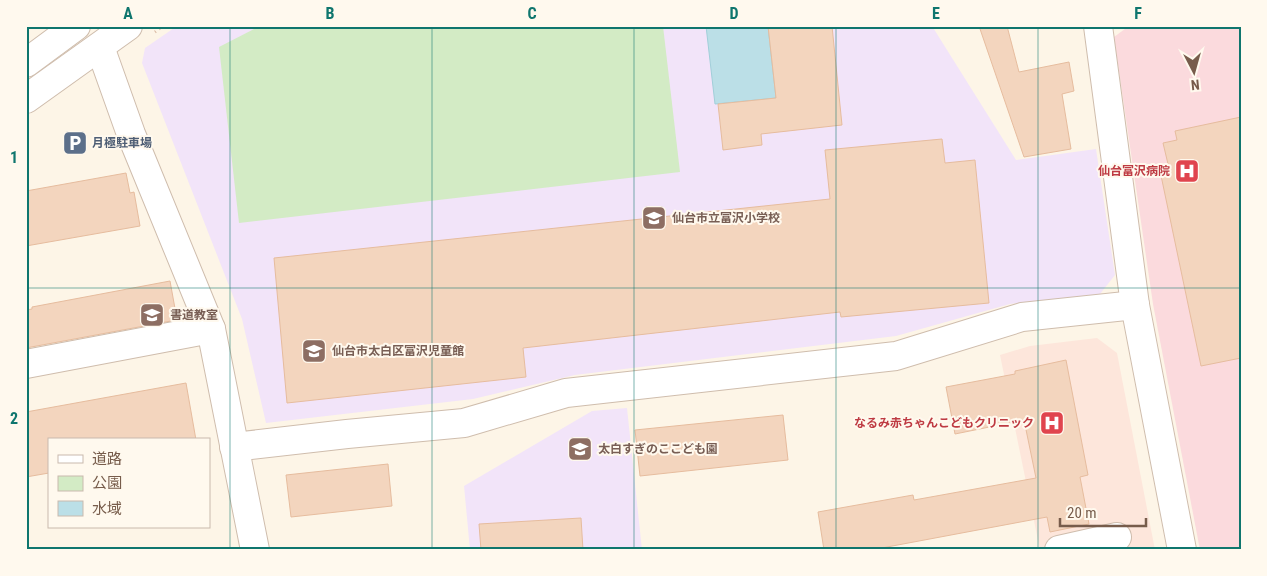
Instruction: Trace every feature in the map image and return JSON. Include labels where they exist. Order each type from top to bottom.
[{"type":"street","points":[[26,63],[76,26]]},
{"type":"street","points":[[26,99],[128,26]]},
{"type":"street","points":[[1098,26],[1135,305],[1182,550]]},
{"type":"street","points":[[100,47],[131,134],[211,329],[255,550]]},
{"type":"street","points":[[234,447],[464,423],[566,393],[896,356],[1022,317],[1135,305]]},
{"type":"street","points":[[26,364],[211,329]]},
{"type":"street","points":[[1059,550],[1117,537]]},
{"type":"path","points":[[209,550],[222,549]]},
{"type":"shaded area","name":"仙台市立富沢小学校","points":[[177,26],[932,26],[1016,160],[1096,149],[1115,275],[1100,294],[1010,304],[896,336],[575,375],[473,399],[266,423],[242,319],[142,63],[145,48]]},
{"type":"shaded area","name":"仙台富沢病院","points":[[1129,26],[1241,26],[1241,550],[1200,550],[1153,304],[1114,37]]},
{"type":"shaded area","points":[[1097,338],[1117,353],[1155,550],[1040,550],[1000,355],[1030,346]]},
{"type":"shaded area","name":"太白すぎのここども園","points":[[627,408],[642,550],[470,550],[464,486],[592,411]]},
{"type":"green space","points":[[260,26],[663,26],[680,172],[239,223],[219,47]]},
{"type":"water","points":[[706,26],[768,26],[776,98],[715,104]]},
{"type":"building","points":[[768,26],[832,26],[842,125],[761,134],[762,145],[723,150],[718,104],[776,98]]},
{"type":"building","points":[[979,26],[1007,26],[1019,72],[1069,62],[1074,91],[1062,94],[1071,149],[1024,157]]},
{"type":"building","points":[[1241,117],[1241,358],[1201,366],[1159,166],[1168,164],[1163,143],[1177,140],[1175,131]]},
{"type":"building","points":[[942,139],[945,163],[975,160],[989,303],[841,317],[840,312],[523,348],[526,377],[287,403],[274,258],[830,199],[825,150]]},
{"type":"building","points":[[126,173],[130,193],[134,192],[140,226],[26,246],[26,191]]},
{"type":"building","points":[[170,281],[176,314],[170,315],[171,321],[26,348],[26,310],[32,309],[32,307]]},
{"type":"building","points":[[1066,360],[1088,475],[1080,477],[1089,524],[1050,532],[1047,517],[871,550],[824,550],[818,512],[913,495],[914,500],[1036,478],[1024,420],[955,434],[946,387],[1015,374],[1015,371]]},
{"type":"building","points":[[186,383],[196,438],[48,438],[48,473],[26,477],[26,412]]},
{"type":"building","points":[[783,415],[788,460],[640,476],[635,430]]},
{"type":"building","points":[[388,464],[392,506],[291,517],[286,475]]},
{"type":"building","points":[[581,518],[583,550],[481,550],[479,524]]},
{"type":"place","name":"月極駐車場","points":[[75,143]]},
{"type":"place","name":"仙台富沢病院","points":[[1187,171]]},
{"type":"place","name":"仙台市立富沢小学校","points":[[654,218]]},
{"type":"place","name":"書道教室","points":[[152,315]]},
{"type":"place","name":"仙台市太白区富沢児童館","points":[[314,351]]},
{"type":"place","name":"なるみ赤ちゃんこどもクリニック","points":[[1052,423]]},
{"type":"place","name":"太白すぎのここども園","points":[[580,449]]}]
